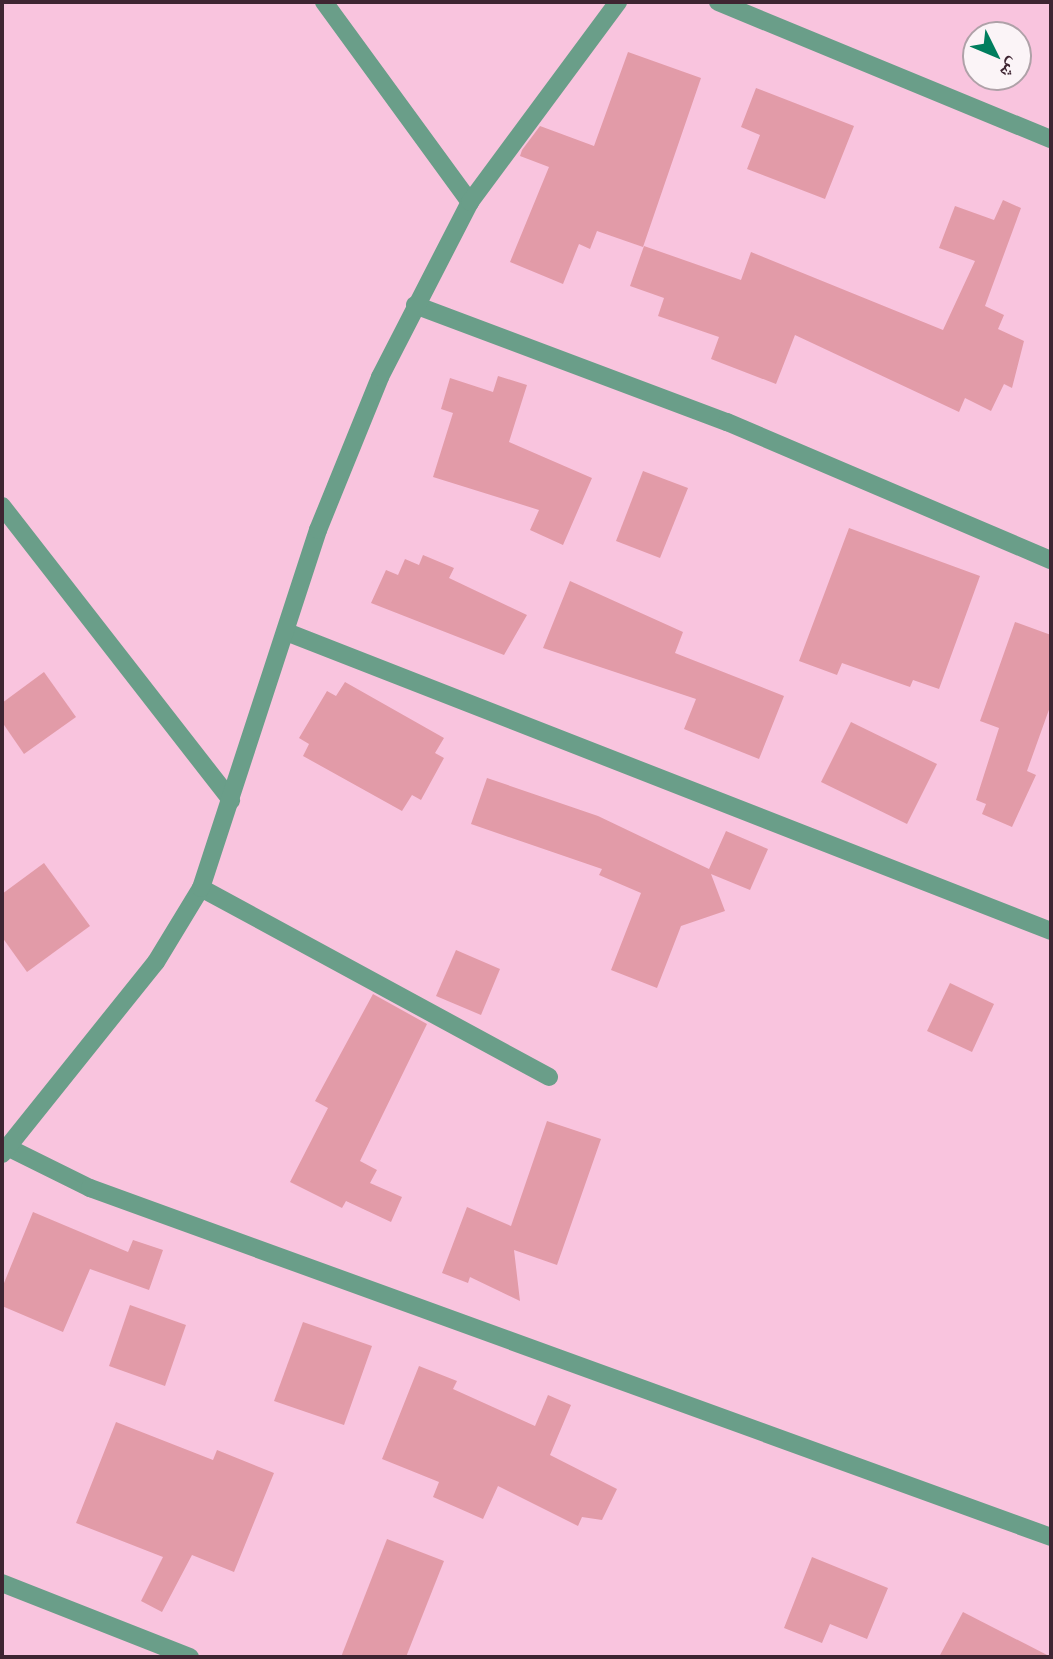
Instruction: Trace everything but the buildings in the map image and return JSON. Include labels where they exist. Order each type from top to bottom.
[{"type":"street","points":[[324,2],[470,202]]},
{"type":"street","points":[[618,2],[470,202],[415,305],[322,519],[289,633],[201,888],[156,962],[5,1151],[90,1188],[1051,1536]]},
{"type":"street","points":[[718,2],[1051,139]]},
{"type":"street","points":[[415,305],[726,422],[1051,560]]},
{"type":"street","points":[[2,506],[231,800]]},
{"type":"street","points":[[289,633],[1051,931]]},
{"type":"street","points":[[201,888],[550,1077]]},
{"type":"street","points":[[2,1583],[190,1657]]}]
